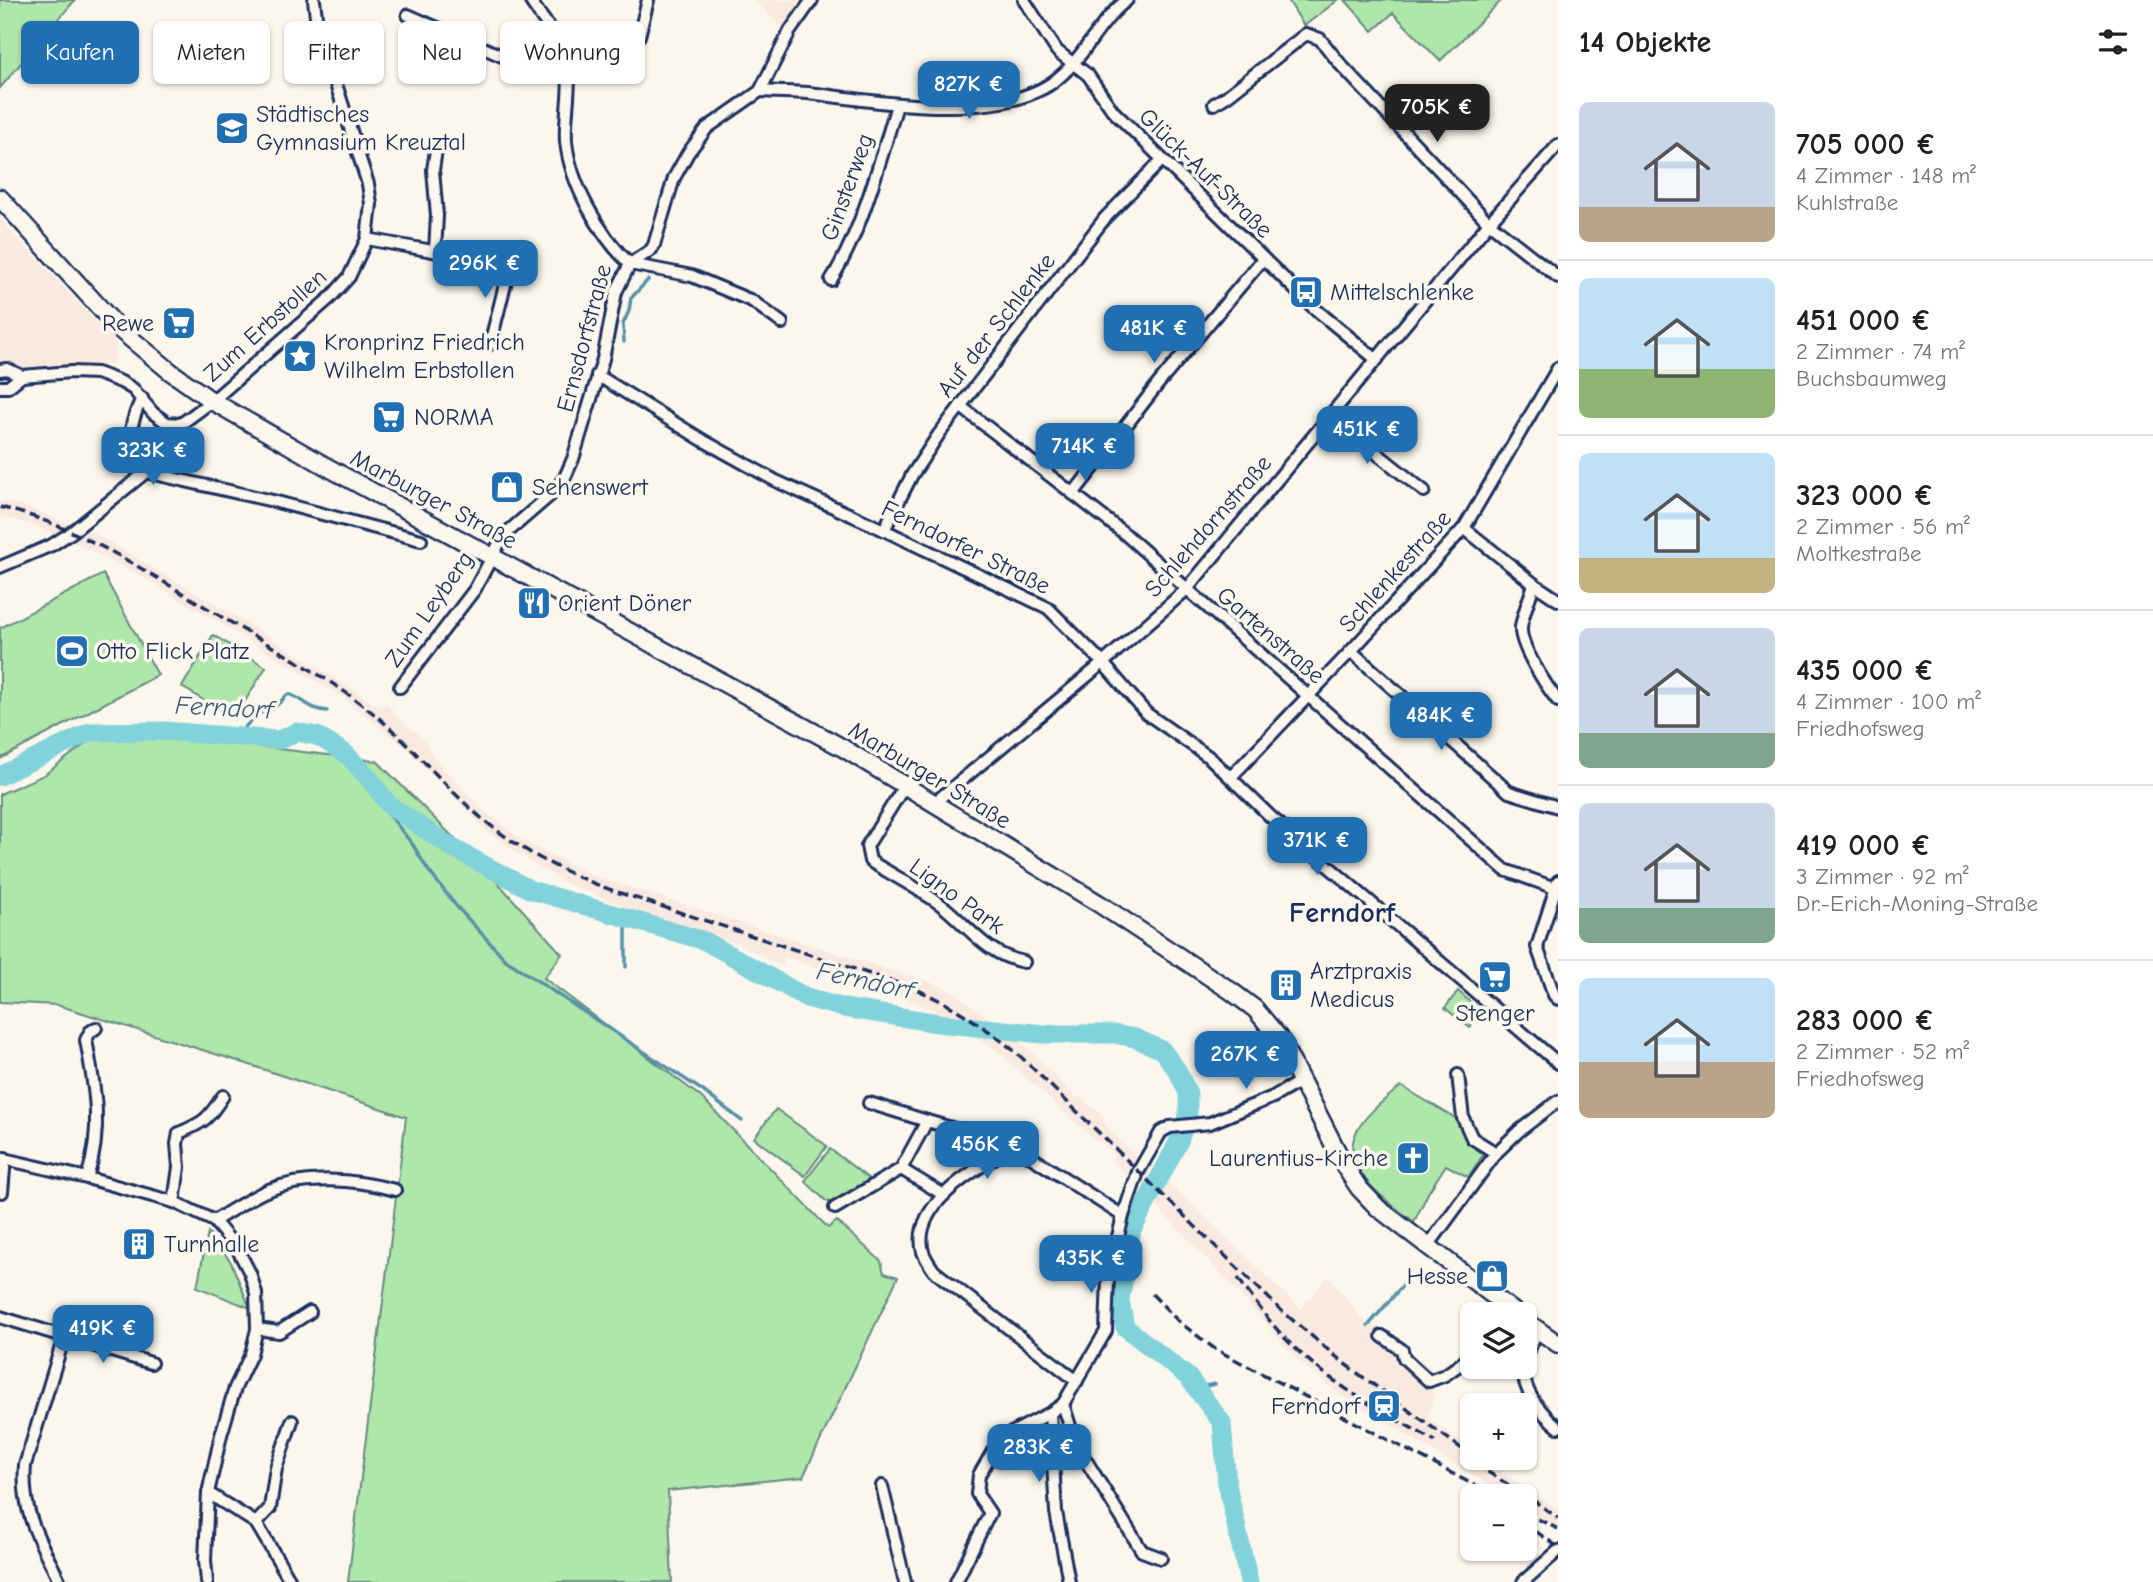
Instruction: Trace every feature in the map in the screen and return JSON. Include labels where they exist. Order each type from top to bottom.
[{"type":"main road","name":"Marburger Straße","points":[[0,198],[118,328],[171,372],[212,401],[329,468],[735,688],[905,785],[1098,903],[1255,1009],[1280,1040],[1345,1167],[1359,1188],[1378,1208],[1501,1302]]},
{"type":"main road","points":[[1537,1329],[1558,1344]]},
{"type":"street","name":"Zum Erbstollen","points":[[212,401],[331,297],[349,277],[367,239],[371,204],[368,184],[317,25],[314,0]]},
{"type":"street","name":"Ernsdorfstraße","points":[[530,0],[544,21]]},
{"type":"street","points":[[643,21],[649,0]]},
{"type":"street","points":[[630,264],[654,245],[674,178],[694,144],[707,128],[760,91],[790,31],[812,0]]},
{"type":"street","name":"Glück-Auf-Straße","points":[[1024,0],[1057,51],[1088,75],[1113,111],[1263,259],[1314,307],[1377,360]]},
{"type":"street","points":[[760,91],[804,93],[897,105],[980,105],[1013,100],[1056,80],[1073,63],[1114,10],[1127,0]]},
{"type":"street","points":[[408,15],[500,55]]},
{"type":"street","points":[[1214,104],[1306,34],[1320,39],[1350,75],[1489,223],[1558,277]]},
{"type":"street","name":"Ernsdorfstraße","points":[[492,555],[503,536],[554,492],[565,477],[573,459],[606,347],[616,292],[630,264],[591,214],[572,168],[566,141],[568,84]]},
{"type":"street","name":"Ginsterweg","points":[[831,280],[841,264],[873,184],[897,105]]},
{"type":"street","name":"Schlehdornstraße","points":[[934,803],[1103,663],[1187,589],[1489,223],[1558,145]]},
{"type":"street","points":[[435,250],[438,216],[433,170],[436,150]]},
{"type":"street","name":"Auf der Schlenke","points":[[884,530],[912,475],[960,406],[1105,218],[1162,160]]},
{"type":"street","points":[[367,239],[503,264],[508,273],[490,344]]},
{"type":"street","points":[[1073,494],[1158,384],[1263,259]]},
{"type":"street","points":[[630,264],[703,280],[752,301],[782,323]]},
{"type":"street","name":"Schlenkestraße","points":[[1231,777],[1464,528],[1558,368]]},
{"type":"street","points":[[0,370],[7,369],[22,376],[97,373],[121,382],[142,398],[160,419],[174,424],[185,422],[212,401]]},
{"type":"street","name":"Ferndorfer Straße","points":[[597,375],[704,441],[776,481],[1048,608],[1103,663],[1146,713],[1209,757],[1271,817],[1558,1063]]},
{"type":"street","points":[[0,387],[8,387],[22,376]]},
{"type":"street","points":[[142,398],[133,416],[130,438],[136,458],[146,472],[273,501],[421,540]]},
{"type":"street","name":"Gartenstraße","points":[[960,406],[1125,534],[1506,870],[1557,884]]},
{"type":"street","points":[[1330,416],[1424,491]]},
{"type":"street","points":[[0,568],[52,545],[72,532],[146,472],[170,447],[172,438]]},
{"type":"street","points":[[1464,528],[1558,600]]},
{"type":"street","name":"Zum Leyberg","points":[[400,687],[475,589],[492,555]]},
{"type":"street","points":[[1534,584],[1520,630],[1529,654],[1558,701]]},
{"type":"street","points":[[1351,651],[1509,792],[1558,807]]},
{"type":"street","name":"Ligno Park","points":[[905,785],[867,846],[870,861],[943,907],[979,941],[1008,959],[1024,962]]},
{"type":"street","points":[[1557,884],[1537,947],[1554,995],[1558,999]]},
{"type":"street","points":[[87,1178],[95,1153],[96,1091],[86,1040],[96,1028]]},
{"type":"street","points":[[1458,1075],[1463,1118],[1472,1138],[1496,1153]]},
{"type":"street","points":[[956,1582],[990,1513],[977,1494],[979,1475],[1000,1439],[1063,1404],[1106,1331],[1108,1278],[1124,1216],[1138,1172],[1161,1132],[1170,1128],[1210,1123],[1273,1097],[1301,1081]]},
{"type":"street","points":[[174,1202],[179,1167],[179,1133],[209,1118],[223,1096]]},
{"type":"street","points":[[1428,1246],[1496,1153],[1558,1101]]},
{"type":"street","points":[[869,1103],[1014,1146],[1124,1216]]},
{"type":"street","points":[[835,1208],[901,1169],[927,1121]]},
{"type":"street","points":[[1014,1146],[977,1168],[944,1195],[927,1214],[921,1234],[923,1253],[934,1271],[1077,1381]]},
{"type":"street","points":[[2,1192],[3,1158],[174,1202],[214,1221],[238,1250],[250,1273],[256,1293],[257,1329],[221,1434],[208,1493],[205,1560],[207,1582]]},
{"type":"street","points":[[901,1169],[944,1195]]},
{"type":"street","points":[[214,1221],[266,1191],[306,1180],[355,1182],[395,1190]]},
{"type":"street","points":[[257,1329],[279,1332],[310,1311]]},
{"type":"street","points":[[0,1317],[151,1363]]},
{"type":"street","points":[[1382,1336],[1402,1350],[1404,1358],[1429,1381],[1445,1375],[1460,1364]]},
{"type":"street","points":[[60,1582],[28,1515],[23,1483],[25,1465],[64,1337]]},
{"type":"street","points":[[1524,1379],[1533,1400],[1558,1427]]},
{"type":"street","points":[[1063,1404],[1085,1459],[1135,1540],[1142,1551],[1161,1558]]},
{"type":"street","points":[[1050,1413],[1056,1512],[1069,1582]]},
{"type":"street","points":[[256,1523],[270,1508],[276,1468],[292,1421]]},
{"type":"street","points":[[883,1486],[905,1582]]},
{"type":"street","points":[[208,1493],[256,1523],[291,1582]]},
{"type":"street","points":[[1524,1582],[1558,1551]]},
{"type":"shaded area","points":[[754,0],[804,0],[784,29]]},
{"type":"shaded area","points":[[0,219],[117,344],[113,364],[0,370]]},
{"type":"shaded area","points":[[0,501],[24,506],[68,523],[73,521],[239,618],[382,708],[385,702],[392,712],[427,742],[426,745],[436,760],[480,807],[523,841],[594,876],[925,980],[954,992],[1030,1050],[1076,1097],[1083,1099],[1105,1119],[1104,1123],[1122,1143],[1155,1174],[1168,1182],[1301,1309],[1328,1276],[1366,1324],[1385,1330],[1432,1370],[1434,1397],[1427,1418],[1460,1441],[1460,1468],[1336,1392],[1297,1359],[1228,1281],[1113,1163],[1113,1154],[1103,1143],[1097,1142],[992,1047],[979,1040],[970,1027],[938,1011],[849,978],[785,957],[782,966],[738,944],[621,908],[622,905],[571,886],[534,865],[486,830],[405,747],[341,696],[131,570],[128,571],[58,533],[56,535],[30,524],[0,517]]},
{"type":"shaded area","points":[[1464,1470],[1500,1470],[1520,1484],[1487,1484]]},
{"type":"shaded area","points":[[1537,1496],[1558,1510],[1558,1527],[1537,1515]]},
{"type":"green space","points":[[0,0],[75,0],[57,21],[21,21],[21,63],[0,88]]},
{"type":"green space","points":[[1288,0],[1338,0],[1304,26]]},
{"type":"green space","points":[[1345,0],[1502,0],[1440,61],[1393,13],[1373,31]]},
{"type":"green space","name":"Otto Flick Platz","points":[[103,574],[158,675],[0,759],[0,628]]},
{"type":"green space","points":[[213,635],[266,667],[234,719],[182,687]]},
{"type":"green space","points":[[165,735],[377,761],[491,875],[562,954],[544,978],[701,1097],[828,1228],[837,1221],[881,1261],[884,1273],[898,1277],[803,1477],[668,1491],[672,1582],[348,1582],[406,1117],[57,1005],[0,1002],[0,794],[44,775],[93,738]]},
{"type":"green space","points":[[1458,991],[1479,1010],[1470,1028],[1445,1008]]},
{"type":"green space","points":[[1401,1086],[1460,1121],[1466,1140],[1485,1152],[1468,1177],[1446,1165],[1414,1222],[1381,1195],[1360,1172],[1354,1160],[1352,1146],[1365,1119]]},
{"type":"green space","points":[[776,1109],[827,1146],[805,1176],[754,1138]]},
{"type":"green space","points":[[830,1149],[873,1182],[836,1204],[826,1201],[805,1181]]},
{"type":"green space","points":[[208,1232],[231,1262],[250,1308],[197,1287]]},
{"type":"waterway","points":[[624,342],[623,324],[631,298],[648,280]]},
{"type":"waterway","points":[[237,737],[257,715],[273,709],[288,694],[327,711]]},
{"type":"waterway","name":"Ferndorf","points":[[0,776],[90,732],[164,731],[279,740],[297,732],[317,736],[345,753],[389,805],[451,847],[531,890],[705,941],[807,998],[844,1008],[938,1023],[1043,1034],[1114,1034],[1135,1038],[1162,1050],[1177,1070],[1188,1093],[1188,1115],[1179,1141],[1132,1230],[1120,1300],[1125,1327],[1188,1377],[1222,1423],[1227,1485],[1249,1582]]},
{"type":"waterway","points":[[389,805],[391,817],[428,870],[457,907],[506,960],[703,1091],[742,1121]]},
{"type":"waterway","points":[[621,915],[626,926],[626,967]]},
{"type":"waterway","points":[[1368,1326],[1408,1279]]},
{"type":"waterway","points":[[1196,1388],[1215,1384]]},
{"type":"railway","points":[[0,507],[31,516],[89,540],[321,676],[389,727],[485,821],[546,862],[614,891],[910,987],[967,1016],[1018,1054],[1283,1312],[1345,1364],[1460,1447]]},
{"type":"railway","points":[[1238,1278],[1280,1333],[1312,1363],[1362,1400],[1435,1441]]},
{"type":"railway","points":[[1152,1294],[1178,1321],[1215,1349],[1472,1484]]},
{"type":"railway","points":[[1485,1470],[1507,1484]]},
{"type":"railway","points":[[1537,1503],[1558,1518]]},
{"type":"railway","points":[[1537,1518],[1558,1529]]},
{"type":"railway","points":[[1537,1532],[1558,1547]]},
{"type":"place","name":"Städtisches Gymnasium Kreuztal","points":[[232,128]]},
{"type":"place","name":"Mittelschlenke","points":[[1306,292]]},
{"type":"place","name":"Rewe","points":[[179,323]]},
{"type":"place","name":"Kronprinz Friedrich Wilhelm Erbstollen","points":[[300,356]]},
{"type":"place","name":"NORMA","points":[[389,417]]},
{"type":"place","name":"Sehenswert","points":[[507,487]]},
{"type":"place","name":"Orient Döner","points":[[534,603]]},
{"type":"place","name":"Otto Flick Platz","points":[[72,651]]},
{"type":"place","name":"Stenger","points":[[1495,977]]},
{"type":"place","name":"Arztpraxis Medicus","points":[[1286,985]]},
{"type":"place","name":"Laurentius-Kirche","points":[[1413,1158]]},
{"type":"place","name":"Turnhalle","points":[[139,1244]]},
{"type":"place","name":"Hesse","points":[[1492,1276]]},
{"type":"place","name":"Ferndorf","points":[[1384,1406]]},
{"type":"district","name":"Ferndorf","points":[[1342,913]]}]
